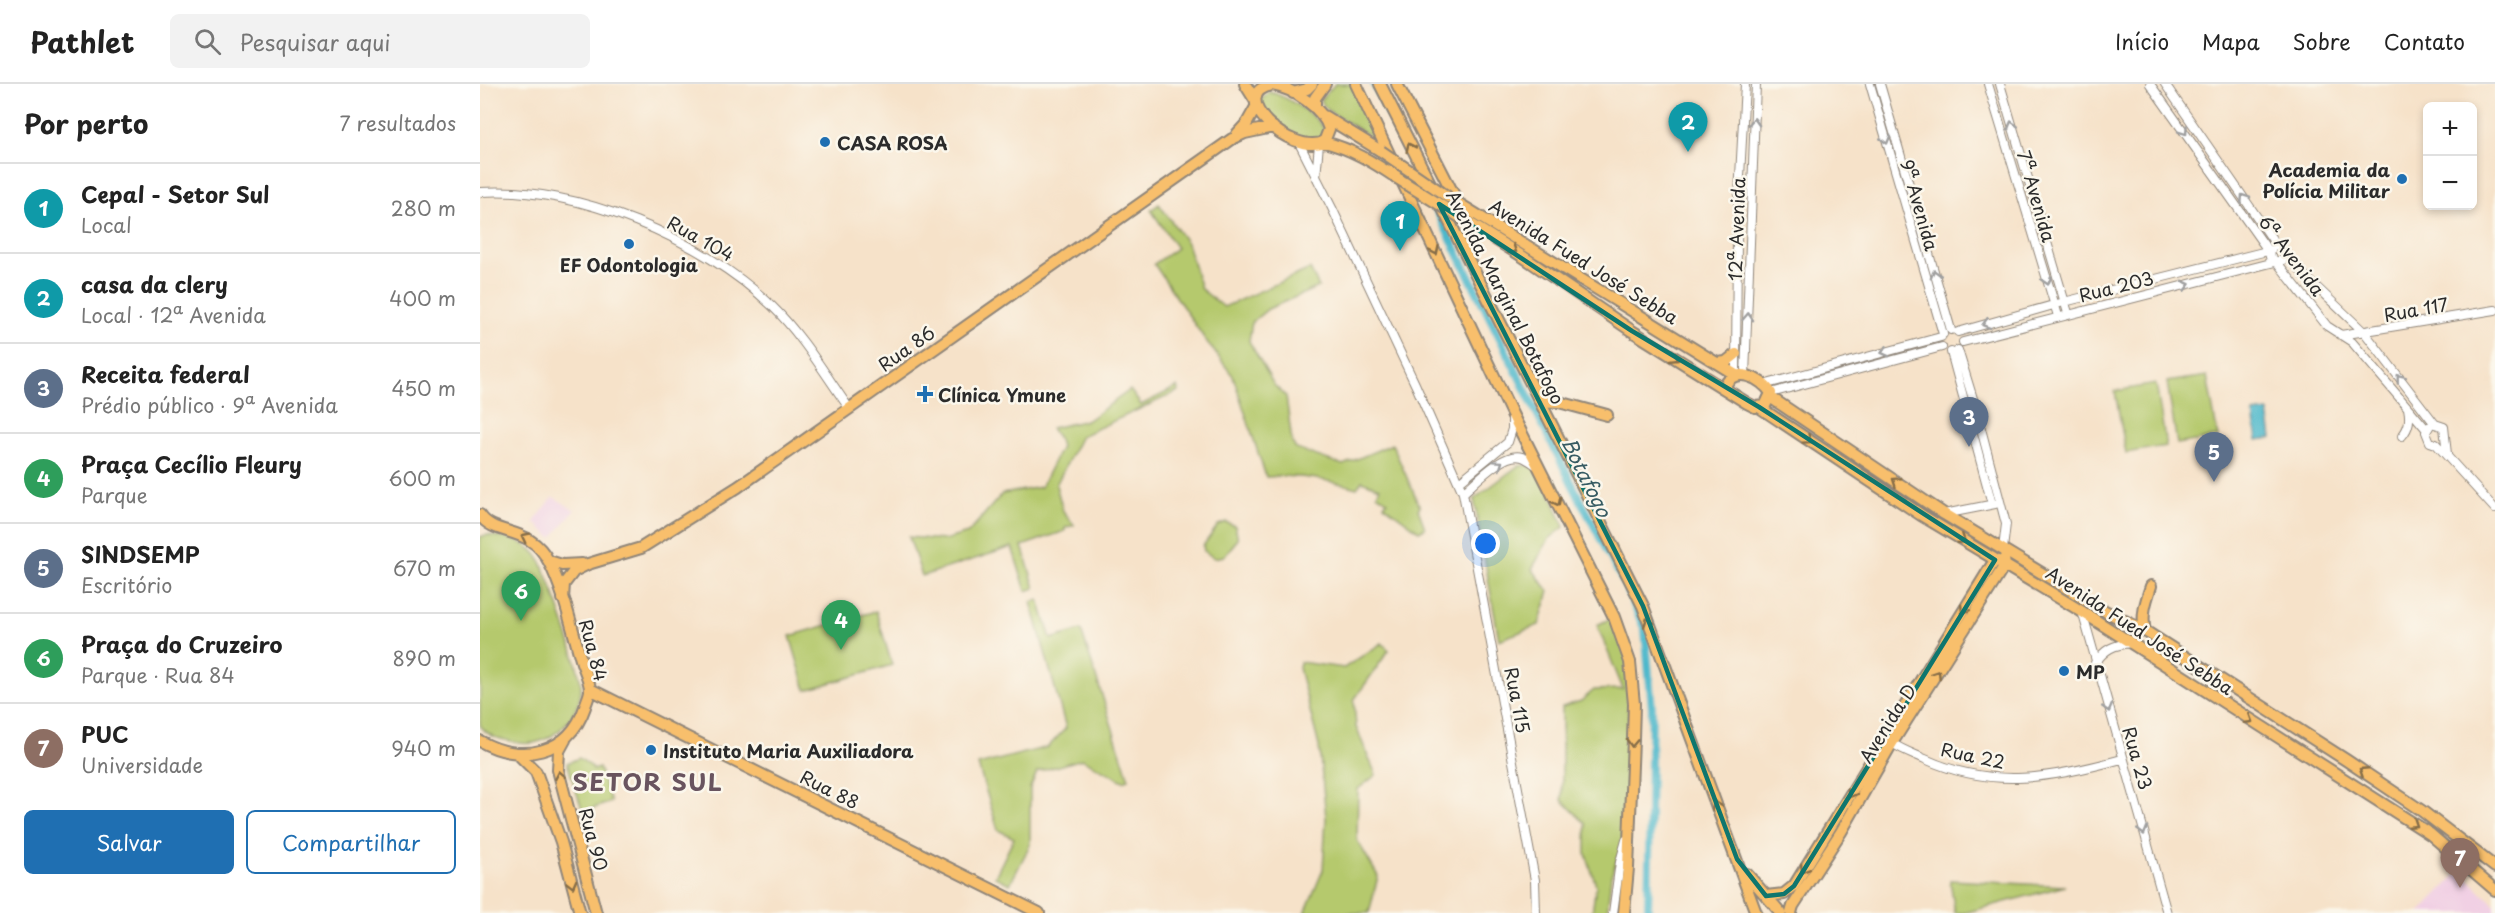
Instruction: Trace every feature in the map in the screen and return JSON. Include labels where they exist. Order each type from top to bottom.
[{"type":"main road","points":[[1245,84],[1273,127],[1299,143]]},
{"type":"main road","name":"Rua 86","points":[[1232,139],[1247,123],[1256,104],[1258,92],[1272,84]]},
{"type":"main road","name":"Avenida Fued José Sebba","points":[[1272,84],[1293,93],[1453,200],[1768,392],[1944,514],[2101,609],[2145,631],[2384,785],[2495,867]]},
{"type":"main road","points":[[1293,93],[1307,89],[1312,84]]},
{"type":"main road","points":[[1322,143],[1329,129],[1319,112],[1315,98],[1325,84]]},
{"type":"main road","points":[[1356,84],[1512,414],[1614,617],[1630,662],[1634,704],[1628,868],[1623,913]]},
{"type":"main road","name":"Avenida Marginal Botafogo","points":[[1380,84],[1643,606],[1690,740],[1756,913]]},
{"type":"main road","points":[[1397,84],[1453,200]]},
{"type":"main road","name":"Rua 86","points":[[563,599],[564,584],[574,571],[588,564],[641,548],[738,488],[1232,139],[1245,133],[1273,127]]},
{"type":"main road","name":"Avenida Fued José Sebba","points":[[1299,143],[1322,143],[1347,148],[1466,220],[1632,331],[1747,403],[1759,407],[1921,515],[2081,611],[2430,834],[2495,890]]},
{"type":"main road","points":[[1466,220],[1501,234],[1504,231]]},
{"type":"main road","points":[[1718,363],[1726,362],[1736,354]]},
{"type":"main road","points":[[1726,390],[1727,382],[1741,375]]},
{"type":"main road","points":[[1759,407],[1766,406],[1768,392]]},
{"type":"main road","points":[[1541,401],[1559,402],[1607,415]]},
{"type":"main road","name":"Rua 84","points":[[480,515],[487,523],[519,533],[534,541],[549,561],[590,689],[581,718],[565,740]]},
{"type":"main road","points":[[2000,563],[2003,549]]},
{"type":"main road","name":"Rua 86","points":[[549,561],[562,566],[588,564]]},
{"type":"main road","name":"Avenida D","points":[[1791,913],[1793,906],[1841,832],[2000,563]]},
{"type":"main road","name":"Avenida D","points":[[1766,897],[1784,894],[1794,886],[2000,563]]},
{"type":"main road","points":[[2145,631],[2142,621],[2151,586]]},
{"type":"main road","points":[[2081,611],[2086,599]]},
{"type":"main road","points":[[2093,619],[2101,609]]},
{"type":"main road","name":"Rua 88","points":[[590,689],[1039,913]]},
{"type":"main road","points":[[587,701],[605,697]]},
{"type":"main road","points":[[480,741],[492,748],[519,755],[540,751],[565,740]]},
{"type":"main road","name":"Rua 90","points":[[565,740],[559,751],[558,770],[596,913]]},
{"type":"main road","name":"Rua 90","points":[[519,755],[536,772],[561,842],[580,913]]},
{"type":"main road","name":"Avenida Marginal Botafogo","points":[[1737,859],[1753,883],[1780,913]]},
{"type":"street","name":"12ª Avenida","points":[[1741,375],[1736,354],[1737,232],[1745,84]]},
{"type":"street","name":"12ª Avenida","points":[[1741,375],[1756,84]]},
{"type":"street","name":"9ª Avenida","points":[[1870,84],[1942,336],[1942,347]]},
{"type":"street","name":"9ª Avenida","points":[[1880,84],[1955,331],[1963,342]]},
{"type":"street","name":"7ª Avenida","points":[[1988,84],[2058,316]]},
{"type":"street","name":"7ª Avenida","points":[[2000,84],[2068,313]]},
{"type":"street","name":"6ª Avenida","points":[[2150,84],[2269,252],[2270,257],[2276,261],[2327,326],[2352,342],[2427,430]]},
{"type":"street","name":"6ª Avenida","points":[[2165,84],[2277,246],[2283,249],[2286,255],[2365,333],[2435,424]]},
{"type":"street","name":"Rua 115","points":[[1299,143],[1416,386],[1463,493],[1536,880],[1536,913]]},
{"type":"street","points":[[1316,177],[1322,143]]},
{"type":"street","name":"Rua 104","points":[[480,192],[507,191],[581,202],[677,238],[741,278],[773,307],[808,349],[849,408]]},
{"type":"street","points":[[2269,252],[2277,246]]},
{"type":"street","name":"Rua 203","points":[[1942,336],[2054,304],[2269,252]]},
{"type":"street","points":[[2276,261],[2283,260],[2286,255]]},
{"type":"street","name":"Rua 203","points":[[1963,342],[2276,261]]},
{"type":"street","name":"Rua 117","points":[[2341,335],[2365,333],[2495,310]]},
{"type":"street","points":[[2352,342],[2365,333]]},
{"type":"street","points":[[1768,392],[1942,336]]},
{"type":"street","points":[[1955,351],[1963,342]]},
{"type":"street","points":[[1768,392],[1942,347],[1955,351]]},
{"type":"street","points":[[1955,351],[1974,402],[1996,504],[2006,524],[2003,549]]},
{"type":"street","points":[[2402,436],[2407,430],[2410,419],[2408,406]]},
{"type":"street","points":[[1459,482],[1508,441],[1512,429],[1512,414]]},
{"type":"street","points":[[2447,456],[2444,427],[2435,424],[2427,430],[2427,437],[2493,507],[2495,515]]},
{"type":"street","points":[[2436,444],[2444,439]]},
{"type":"street","points":[[1463,493],[1501,461],[1510,458],[1521,456],[1540,468]]},
{"type":"street","points":[[1944,514],[1996,504]]},
{"type":"street","name":"Rua 23","points":[[2081,611],[2167,913]]},
{"type":"street","points":[[2095,663],[2112,646],[2132,643]]},
{"type":"street","name":"Rua 22","points":[[1892,743],[1937,765],[1998,779],[2076,772],[2122,759]]},
{"type":"street","points":[[1613,913],[1620,862],[1628,830]]},
{"type":"highlighted area","points":[[1439,204],[1632,331],[1759,407],[1995,560],[1794,886],[1784,894],[1766,896],[1737,859],[1643,606]]},
{"type":"shaded area","points":[[553,497],[575,510],[552,538],[534,522]]},
{"type":"shaded area","points":[[2460,871],[2495,905],[2495,913],[2419,913]]},
{"type":"green space","points":[[1335,84],[1355,84],[1384,145],[1327,110],[1320,100]]},
{"type":"green space","points":[[1269,92],[1292,102],[1316,119],[1325,131],[1319,140],[1297,138],[1260,108],[1260,101]]},
{"type":"green space","points":[[1159,204],[1187,243],[1201,289],[1224,307],[1310,269],[1319,287],[1268,309],[1252,322],[1249,341],[1274,385],[1286,396],[1292,442],[1296,449],[1343,465],[1392,444],[1420,507],[1418,509],[1425,528],[1419,531],[1384,505],[1387,501],[1377,494],[1380,488],[1362,481],[1357,488],[1312,478],[1266,477],[1233,376],[1154,264],[1177,248],[1151,210]]},
{"type":"green space","points":[[2207,376],[2218,437],[2177,444],[2167,382]]},
{"type":"green space","points":[[2156,384],[2166,446],[2126,453],[2115,391]]},
{"type":"green space","points":[[1177,387],[1179,391],[1081,436],[1056,485],[1063,511],[1074,525],[1065,528],[1065,531],[1022,546],[1035,588],[1026,591],[1012,547],[922,576],[909,537],[944,540],[968,533],[1002,494],[1041,487],[1061,447],[1051,428],[1088,420],[1130,390],[1141,405]]},
{"type":"green space","points":[[1528,465],[1541,471],[1564,527],[1549,539],[1532,569],[1549,591],[1539,625],[1499,640],[1474,499],[1518,466]]},
{"type":"green space","points":[[1226,522],[1235,526],[1238,539],[1224,556],[1214,558],[1204,551],[1203,546],[1218,525]]},
{"type":"green space","points":[[486,535],[519,542],[536,554],[555,598],[576,662],[581,688],[575,710],[561,729],[542,741],[520,743],[503,740],[488,733],[480,725],[480,537]]},
{"type":"green space","points":[[1039,600],[1051,639],[1081,630],[1129,779],[1123,781],[1082,759],[1037,772],[1030,788],[1030,845],[1010,884],[995,877],[1014,838],[998,830],[978,765],[1048,747],[1066,728],[1031,602]]},
{"type":"green space","points":[[876,611],[892,665],[806,690],[790,636]]},
{"type":"green space","points":[[1614,617],[1630,662],[1628,829],[1611,876],[1607,913],[1592,913],[1596,885],[1586,854],[1586,824],[1562,800],[1562,707],[1581,701],[1594,690],[1623,689],[1597,625]]},
{"type":"green space","points":[[1382,643],[1389,650],[1354,700],[1356,727],[1376,775],[1358,789],[1357,840],[1378,876],[1369,913],[1305,913],[1323,870],[1326,818],[1319,746],[1299,668],[1300,662],[1344,668]]},
{"type":"green space","points":[[579,758],[593,770],[599,768],[611,802],[583,812],[567,763]]},
{"type":"green space","points":[[1950,880],[2065,886],[1964,913],[1955,913]]},
{"type":"water","points":[[2268,411],[2272,438],[2257,440],[2253,413]]},
{"type":"waterway","name":"Botafogo","points":[[1374,84],[1571,482],[1626,587],[1645,630],[1652,708],[1648,913]]},
{"type":"place","name":"CASA ROSA","points":[[825,142]]},
{"type":"place","name":"casa da clery","points":[[1688,152]]},
{"type":"place","name":"Academia da Polícia Militar","points":[[2402,179]]},
{"type":"place","name":"EF Odontologia","points":[[629,244]]},
{"type":"place","name":"Cepal - Setor Sul","points":[[1400,251]]},
{"type":"place","name":"Clínica Ymune","points":[[925,394]]},
{"type":"place","name":"Receita federal","points":[[1969,447]]},
{"type":"place","name":"SINDSEMP","points":[[2214,482]]},
{"type":"place","name":"Praça do Cruzeiro","points":[[521,621]]},
{"type":"place","name":"Praça Cecílio Fleury","points":[[841,650]]},
{"type":"place","name":"MP","points":[[2064,671]]},
{"type":"place","name":"Instituto Maria Auxiliadora","points":[[651,750]]},
{"type":"place","name":"PUC","points":[[2460,888]]},
{"type":"district","name":"SETOR SUL","points":[[648,781]]}]
